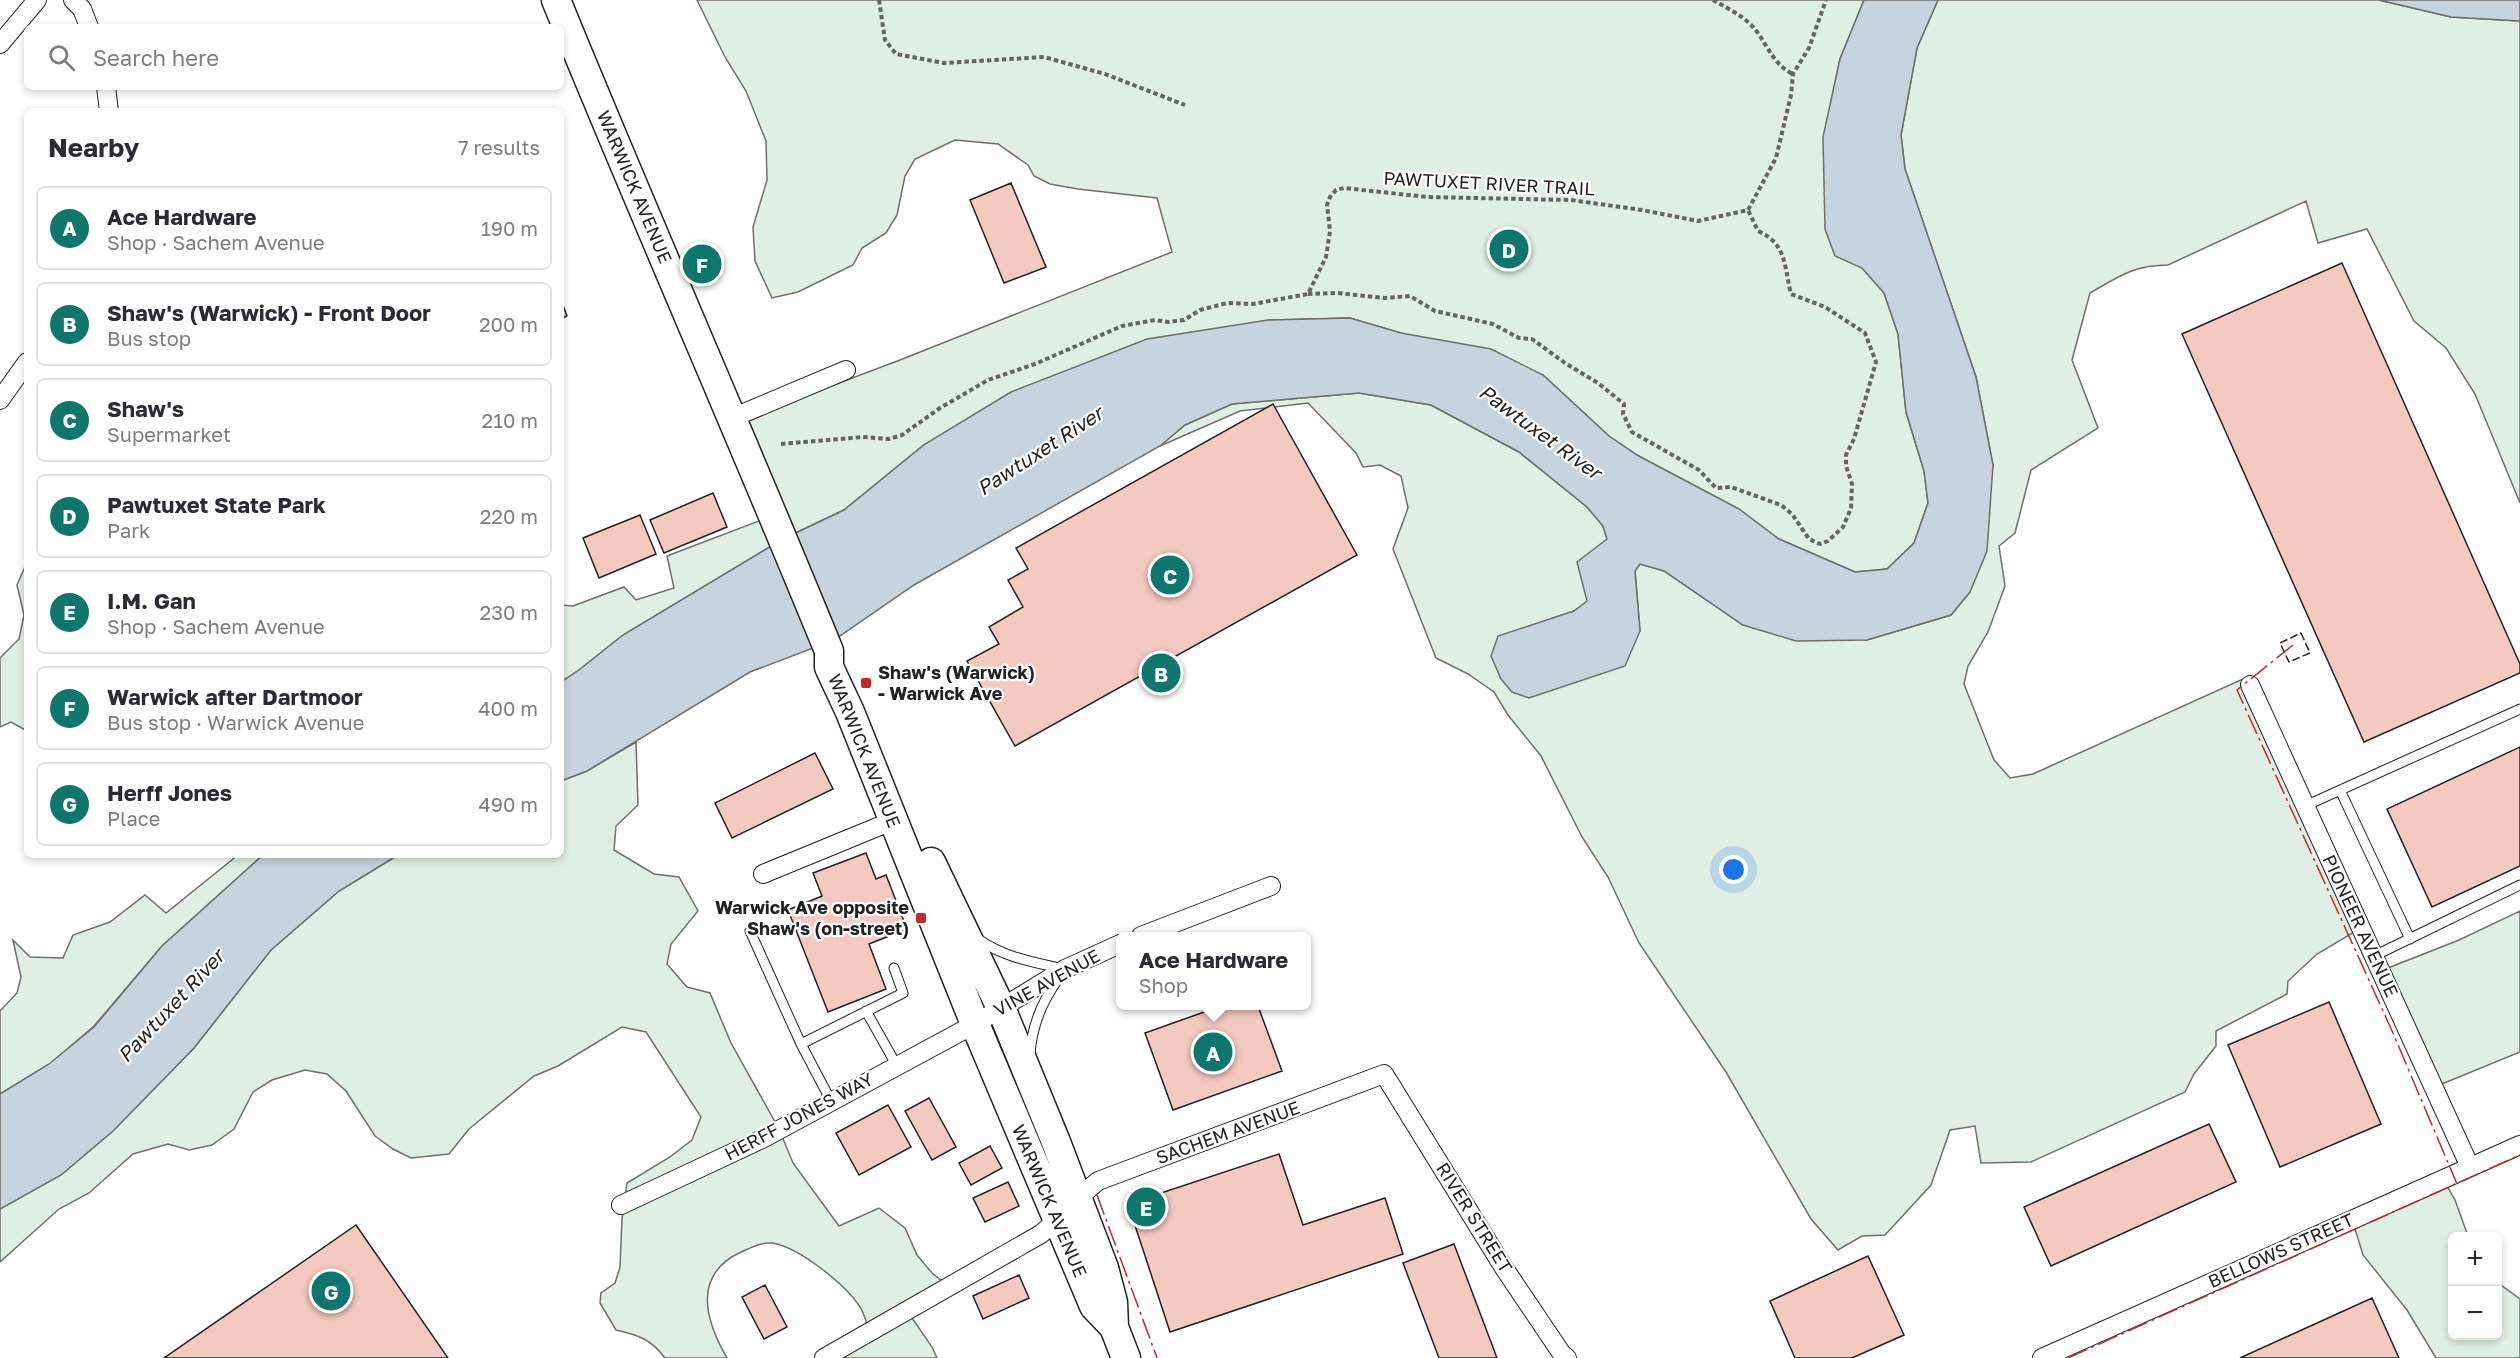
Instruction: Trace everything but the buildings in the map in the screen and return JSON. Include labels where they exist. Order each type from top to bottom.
[{"type":"main road","name":"WARWICK AVENUE","points":[[556,0],[775,518],[827,648],[829,667],[850,712],[975,1024],[1067,1209],[1104,1268],[1113,1302],[1114,1327],[1126,1358]]},
{"type":"main road","name":"WARWICK AVENUE","points":[[827,648],[841,661],[961,926],[1001,1008],[1028,1074],[1067,1209]]},
{"type":"street","points":[[0,44],[37,0]]},
{"type":"street","points":[[73,0],[82,9],[88,24]]},
{"type":"street","points":[[106,90],[109,108]]},
{"type":"street","points":[[0,399],[24,366]]},
{"type":"street","points":[[732,418],[846,370]]},
{"type":"street","name":"PIONEER AVENUE","points":[[2250,686],[2470,1167]]},
{"type":"street","points":[[763,874],[892,821]]},
{"type":"street","points":[[1151,932],[1271,886]]},
{"type":"street","name":"VINE AVENUE","points":[[975,1024],[1065,969],[1116,947]]},
{"type":"street","name":"HERFF JONES WAY","points":[[621,1205],[762,1139],[975,1024]]},
{"type":"street","name":"SACHEM AVENUE","points":[[825,1358],[1041,1234],[1098,1181],[1384,1074]]},
{"type":"street","name":"RIVER STREET","points":[[1384,1074],[1504,1268],[1562,1354],[1567,1358]]},
{"type":"street","name":"BELLOWS STREET","points":[[2042,1358],[2520,1145]]},
{"type":"lane","points":[[2305,807],[2340,789],[2520,709]]},
{"type":"lane","points":[[2340,789],[2410,939]]},
{"type":"lane","points":[[2374,956],[2520,885]]},
{"type":"lane","points":[[961,926],[992,948],[1024,960],[1065,969],[1046,995],[1032,1032],[1028,1074]]},
{"type":"lane","points":[[750,931],[801,1044],[831,1101]]},
{"type":"lane","points":[[801,1044],[903,993],[894,968]]},
{"type":"lane","points":[[867,1011],[897,1066]]},
{"type":"path","points":[[879,0],[885,40],[896,54],[944,63],[1044,57],[1105,74],[1185,105]]},
{"type":"path","points":[[1713,0],[1748,22],[1784,70],[1793,74]]},
{"type":"path","points":[[781,444],[863,437],[889,440],[902,435],[940,408],[988,380],[1035,364],[1122,326],[1146,321],[1184,320],[1200,310],[1227,303],[1252,304],[1308,294],[1337,293],[1385,298],[1410,296],[1435,312],[1493,324],[1519,338],[1532,339],[1598,383],[1624,404],[1623,414],[1632,432],[1699,470],[1716,488],[1731,487],[1782,505],[1792,514],[1809,538],[1820,544],[1828,541],[1843,527],[1851,508],[1852,484],[1846,466],[1846,455],[1854,438],[1876,362],[1865,333],[1825,307],[1791,294],[1782,252],[1772,237],[1758,231],[1748,210],[1776,158],[1791,95],[1793,74],[1809,48],[1826,0]]},
{"type":"path","name":"PAWTUXET RIVER TRAIL","points":[[1308,294],[1326,257],[1330,231],[1327,205],[1336,190],[1344,188],[1427,197],[1571,200],[1698,221],[1748,210]]},
{"type":"green space","points":[[697,0],[1864,0],[1840,59],[1824,135],[1862,268],[1884,293],[1898,334],[1906,412],[1924,471],[1928,503],[1914,543],[1887,569],[1855,572],[1779,539],[1637,455],[1609,436],[1543,375],[1350,318],[1269,320],[925,444],[844,510],[783,539],[623,635],[564,680],[564,605],[573,606],[624,587],[636,600],[674,588],[667,556],[772,516],[738,421],[900,360],[1172,252],[1157,198],[1050,184],[1034,176],[1028,165],[998,144],[955,140],[915,159],[905,176],[897,215],[886,233],[862,248],[853,265],[798,292],[772,298],[755,261],[753,227],[767,180],[766,141],[746,91],[725,57]]},
{"type":"green space","points":[[1938,0],[2379,0],[2451,17],[2520,21],[2520,503],[2475,394],[2446,348],[2414,321],[2367,229],[2318,243],[2306,201],[2168,265],[2136,270],[2090,293],[2072,360],[2098,428],[2031,470],[2015,533],[1999,546],[2005,586],[1988,632],[1968,666],[1964,684],[1994,760],[2010,778],[2033,774],[2245,678],[2252,681],[2361,928],[2317,954],[2288,981],[2287,994],[2216,1031],[2216,1046],[2194,1074],[2185,1092],[2031,1162],[1981,1163],[1975,1126],[1950,1130],[1931,1185],[1885,1235],[1862,1236],[1838,1250],[1811,1219],[1726,1072],[1639,943],[1608,877],[1582,837],[1541,756],[1508,715],[1494,692],[1468,674],[1436,658],[1393,549],[1408,508],[1401,476],[1380,465],[1363,467],[1356,453],[1308,403],[1240,411],[1160,446],[1185,425],[1232,404],[1359,393],[1431,405],[1519,452],[1587,507],[1603,526],[1607,539],[1588,601],[1574,611],[1498,637],[1640,631],[1635,570],[1640,564],[1664,571],[1743,625],[1867,640],[1951,615],[1970,592],[1993,465],[1976,377],[1905,169],[1901,135],[1917,48]]},
{"type":"green space","points":[[24,569],[24,615],[17,585]]},
{"type":"green space","points":[[24,615],[24,729],[11,722],[0,727],[0,658],[19,639]]},
{"type":"green space","points":[[636,742],[638,805],[616,826],[614,850],[654,874],[679,877],[698,911],[671,944],[667,964],[687,987],[710,993],[731,1043],[779,1129],[793,1163],[839,1226],[879,1208],[905,1228],[917,1255],[932,1273],[947,1285],[908,1312],[937,1358],[822,1358],[869,1329],[863,1312],[844,1288],[821,1268],[795,1252],[772,1243],[752,1247],[725,1262],[715,1273],[709,1286],[707,1299],[709,1314],[713,1329],[727,1358],[665,1358],[655,1346],[643,1339],[616,1330],[600,1303],[601,1293],[615,1283],[620,1267],[622,1219],[627,1183],[670,1157],[692,1140],[701,1117],[646,1032],[622,1027],[558,1066],[534,1076],[469,1129],[449,1154],[411,1158],[393,1149],[375,1136],[346,1091],[327,1074],[305,1070],[272,1080],[253,1092],[234,1129],[212,1145],[189,1150],[168,1144],[133,1154],[89,1193],[59,1209],[0,1262],[0,1209],[61,1175],[113,1131],[194,1048],[271,950],[339,891],[393,858],[564,858],[564,780],[587,771]]},
{"type":"green space","points":[[234,858],[260,858],[162,946],[94,1026],[50,1064],[0,1094],[0,1011],[17,993],[21,977],[13,940],[30,957],[63,958],[73,935],[110,922],[145,895],[166,913]]},
{"type":"green space","points":[[2520,911],[2520,1052],[2437,1086],[2383,970],[2459,940]]},
{"type":"green space","points":[[2442,1177],[2455,1200],[2467,1232],[2448,1232],[2448,1340],[2502,1340],[2502,1286],[2520,1299],[2520,1358],[2436,1358],[2407,1310],[2363,1255],[2352,1219]]},
{"type":"water","name":"Pawtuxet River","points":[[1864,0],[1938,0],[1917,48],[1901,135],[1905,169],[1976,377],[1993,465],[1987,551],[1970,592],[1951,615],[1867,640],[1796,641],[1743,625],[1664,571],[1640,564],[1635,571],[1640,631],[1625,666],[1529,698],[1512,692],[1501,679],[1491,656],[1498,636],[1574,611],[1587,601],[1577,562],[1607,539],[1603,526],[1587,507],[1519,452],[1431,405],[1359,393],[1232,404],[1185,425],[1160,446],[914,585],[834,640],[750,672],[587,771],[564,780],[564,680],[623,635],[783,539],[844,510],[925,444],[1011,392],[1147,339],[1268,320],[1350,318],[1401,333],[1491,349],[1543,375],[1609,436],[1637,455],[1739,509],[1779,539],[1855,572],[1887,569],[1914,543],[1928,503],[1924,471],[1906,412],[1898,334],[1884,293],[1862,268],[1835,256],[1825,229],[1823,137],[1840,59]]},
{"type":"water","points":[[2379,0],[2520,0],[2520,21],[2451,17]]},
{"type":"water","name":"Pawtuxet River","points":[[260,858],[393,858],[339,891],[271,950],[194,1048],[113,1131],[61,1175],[0,1209],[0,1094],[49,1064],[94,1027],[162,946]]},
{"type":"fence","points":[[2301,633],[2310,653],[2289,662],[2280,643],[2301,633]]},
{"type":"power","points":[[2293,645],[2237,690],[2393,1033],[2457,1184]]},
{"type":"power","points":[[2068,1358],[2520,1155]]},
{"type":"power","points":[[1097,1195],[1157,1358]]},
{"type":"place","name":"Pawtuxet State Park","points":[[1509,249]]},
{"type":"place","name":"Warwick after Dartmoor","points":[[702,264]]},
{"type":"place","name":"Shaw's","points":[[1170,575]]},
{"type":"place","name":"Shaw's (Warwick) - Front Door","points":[[1161,673]]},
{"type":"place","name":"Shaw's (Warwick) - Warwick Ave","points":[[866,683]]},
{"type":"place","name":"Warwick Ave opposite Shaw's (on-street)","points":[[921,918]]},
{"type":"place","name":"Ace Hardware","points":[[1213,1052]]},
{"type":"place","name":"I.M. Gan","points":[[1146,1207]]},
{"type":"place","name":"Herff Jones","points":[[331,1291]]}]
